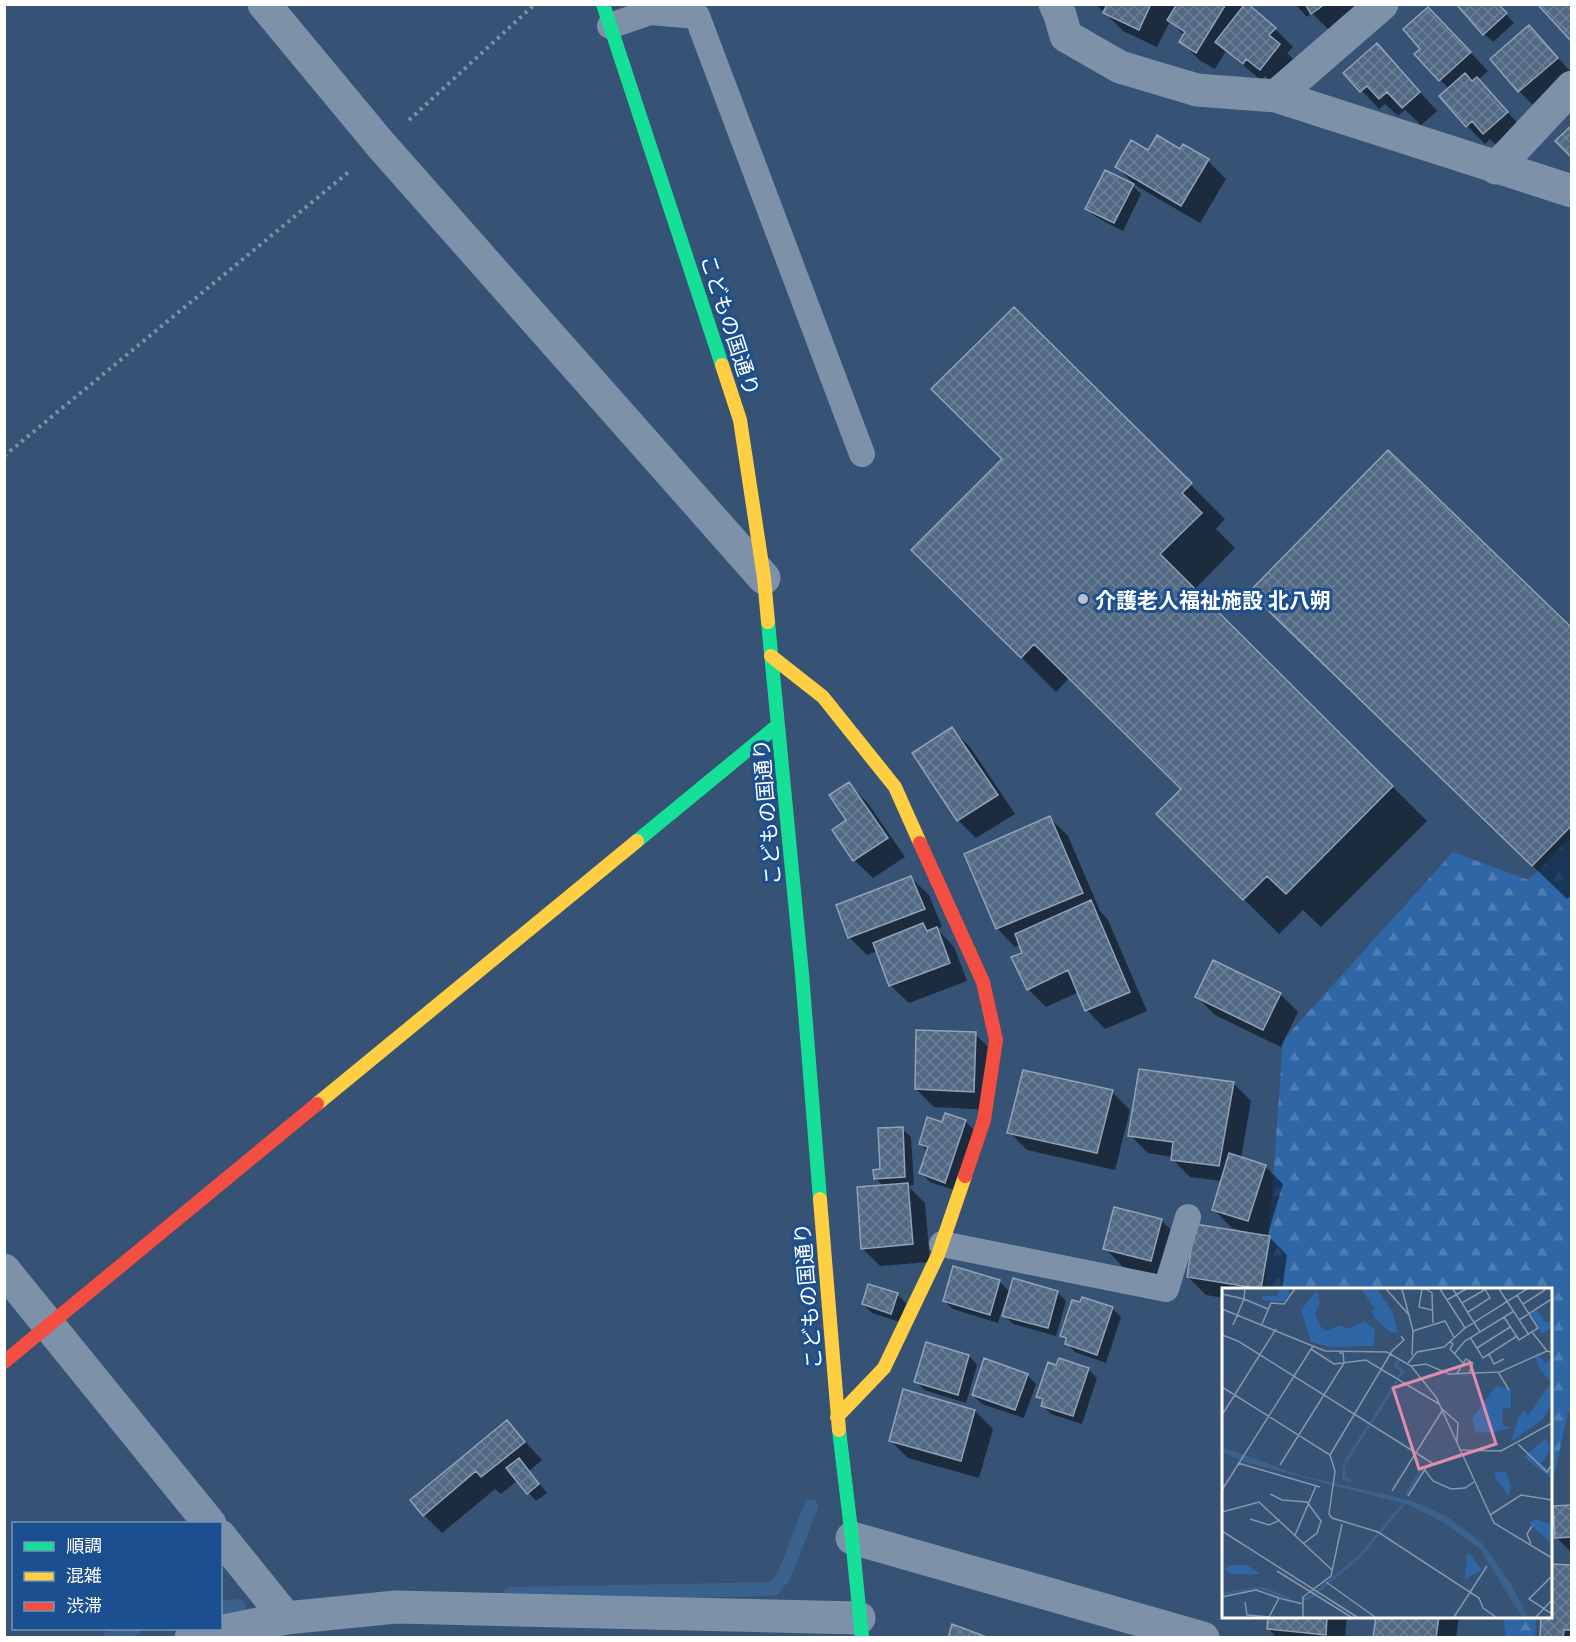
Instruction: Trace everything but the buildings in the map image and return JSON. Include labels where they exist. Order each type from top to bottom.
[{"type":"street","points":[[264,4],[381,145],[764,578]]},
{"type":"street","points":[[1055,4],[1066,36],[1120,68],[1197,90],[1276,96],[1572,191]]},
{"type":"street","points":[[1276,96],[1382,4]]},
{"type":"street","name":"こどもの国通り","points":[[607,15],[740,420],[764,578],[802,974],[837,1416],[860,1628]]},
{"type":"street","points":[[1496,168],[1572,87]]},
{"type":"street","points":[[771,656],[823,697],[895,787],[983,982],[996,1040],[984,1120],[938,1255],[884,1368],[837,1416]]},
{"type":"street","points":[[4,1362],[778,724]]},
{"type":"street","points":[[4,1270],[208,1522]]},
{"type":"street","points":[[222,1538],[286,1618]]},
{"type":"street","points":[[852,1538],[1203,1638]]},
{"type":"street","points":[[191,1638],[286,1618],[396,1607],[860,1628]]},
{"type":"lane","points":[[607,15],[650,12],[697,16],[862,454]]},
{"type":"lane","points":[[942,1244],[1166,1289],[1188,1217]]},
{"type":"path","points":[[4,456],[381,145],[535,4]]},
{"type":"green space","points":[[1571,836],[1572,1412],[1568,1413],[1552,1485],[1552,1288],[1265,1288],[1283,1040],[1453,852],[1529,880]]},
{"type":"green space","points":[[1503,1618],[1536,1618],[1535,1637],[1506,1637]]},
{"type":"waterway","points":[[510,1594],[773,1589],[784,1576],[811,1506]]},
{"type":"waterway","points":[[222,1608],[239,1606]]},
{"type":"waterway","points":[[109,1638],[130,1630]]},
{"type":"traffic: fast","points":[[603,4],[722,365]]},
{"type":"traffic: fast","points":[[768,622],[802,974],[820,1199]]},
{"type":"traffic: fast","points":[[637,841],[778,725]]},
{"type":"traffic: fast","points":[[839,1430],[862,1638]]},
{"type":"traffic: slow","points":[[722,365],[740,420],[764,578],[768,622]]},
{"type":"traffic: slow","points":[[771,656],[823,697],[895,787],[920,843]]},
{"type":"traffic: slow","points":[[317,1104],[637,841]]},
{"type":"traffic: slow","points":[[837,1417],[884,1368],[938,1255],[965,1176]]},
{"type":"traffic: slow","points":[[820,1199],[839,1430]]},
{"type":"traffic: jam","points":[[920,843],[983,982],[996,1040],[984,1120],[965,1176]]},
{"type":"traffic: jam","points":[[4,1362],[317,1104]]},
{"type":"place","name":"介護老人福祉施設 北八朔","points":[[1083,599]]}]
